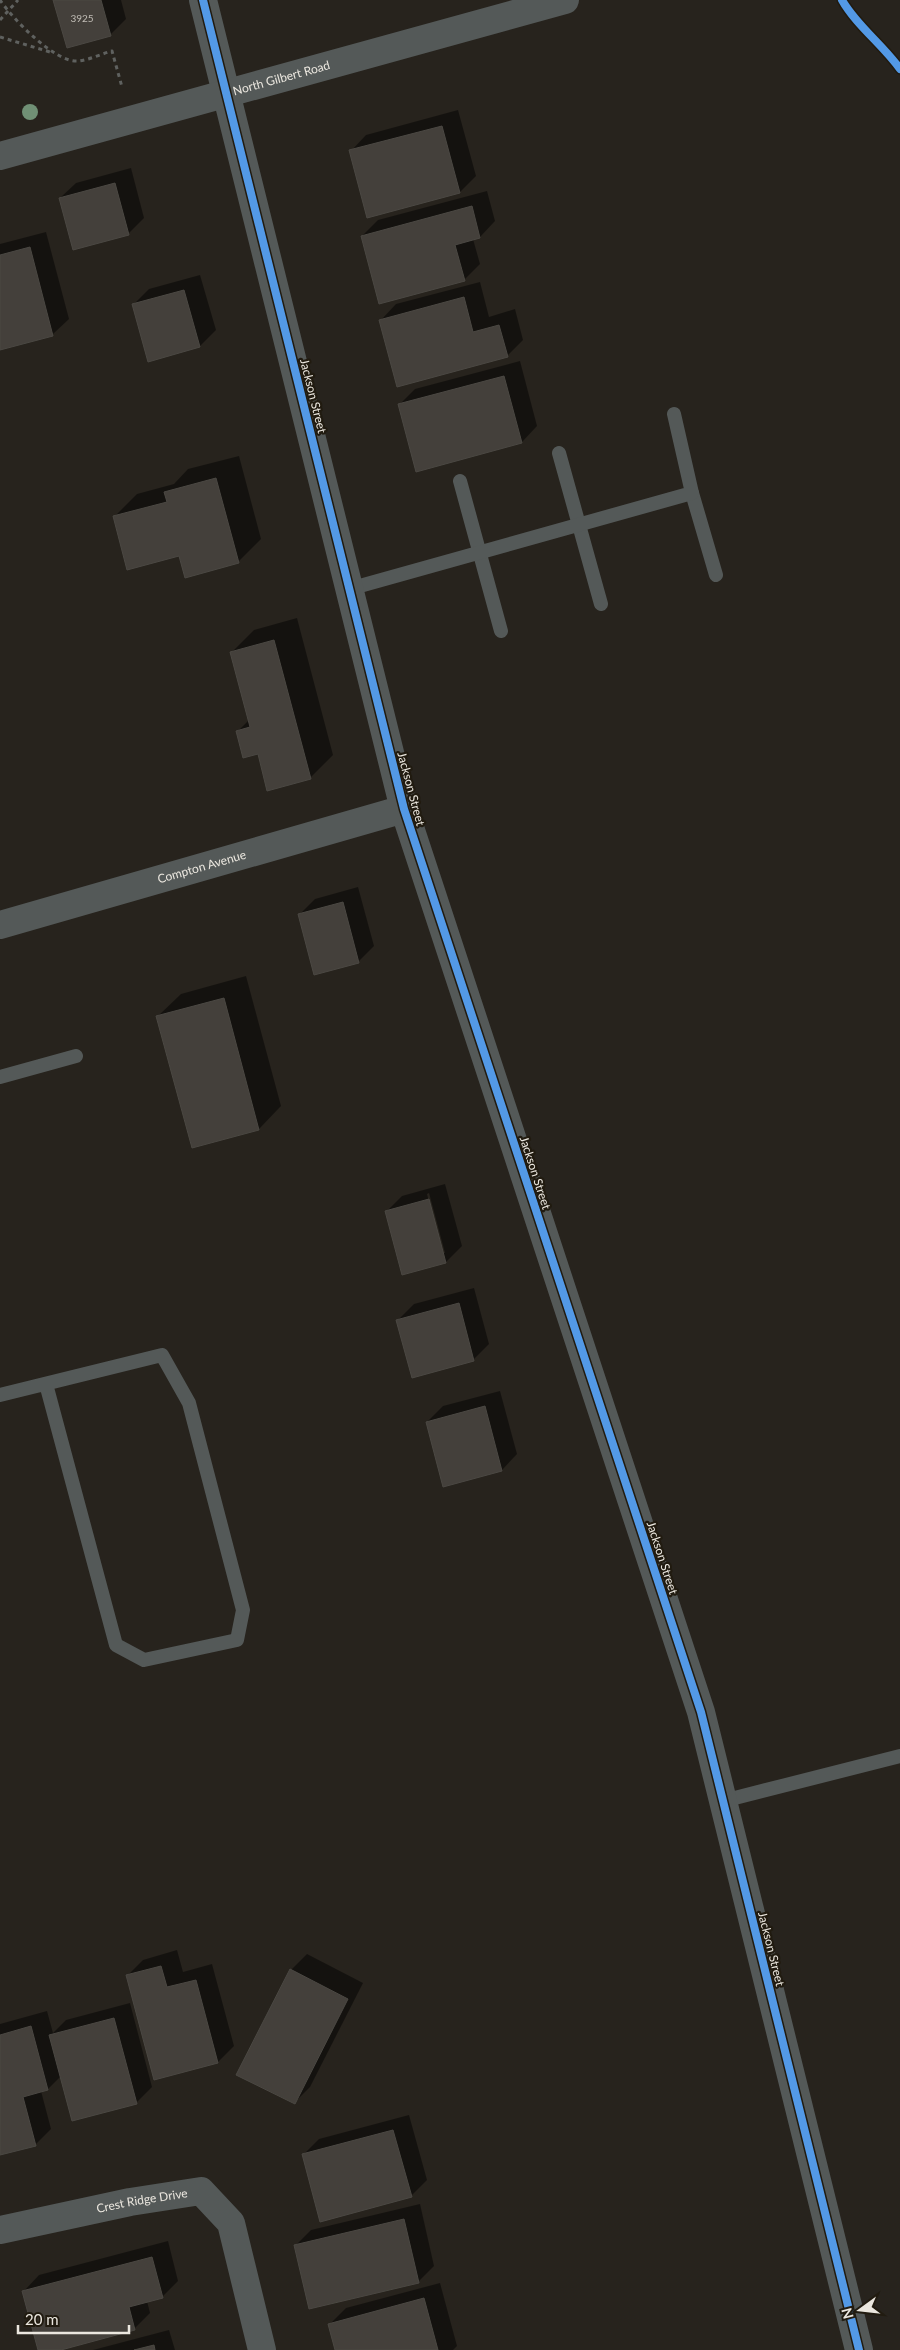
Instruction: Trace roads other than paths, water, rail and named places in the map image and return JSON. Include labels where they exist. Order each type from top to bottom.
[{"type":"street","name":"Jackson Street","points":[[203,0],[404,809],[701,1712],[859,2350]]},
{"type":"street","name":"North Gilbert Road","points":[[0,156],[565,0]]},
{"type":"street","name":"Compton Avenue","points":[[0,924],[404,809]]},
{"type":"street","name":"Crest Ridge Drive","points":[[0,2230],[130,2202],[201,2190],[231,2223],[262,2350]]},
{"type":"lane","points":[[674,414],[692,493],[716,575]]},
{"type":"lane","points":[[559,453],[601,604]]},
{"type":"lane","points":[[460,482],[501,631]]},
{"type":"lane","points":[[349,588],[481,553],[692,493]]},
{"type":"lane","points":[[0,1077],[76,1056]]},
{"type":"lane","points":[[0,1395],[162,1355],[189,1402],[243,1610],[237,1640],[144,1660],[116,1645],[46,1384]]},
{"type":"lane","points":[[723,1801],[900,1756]]}]
